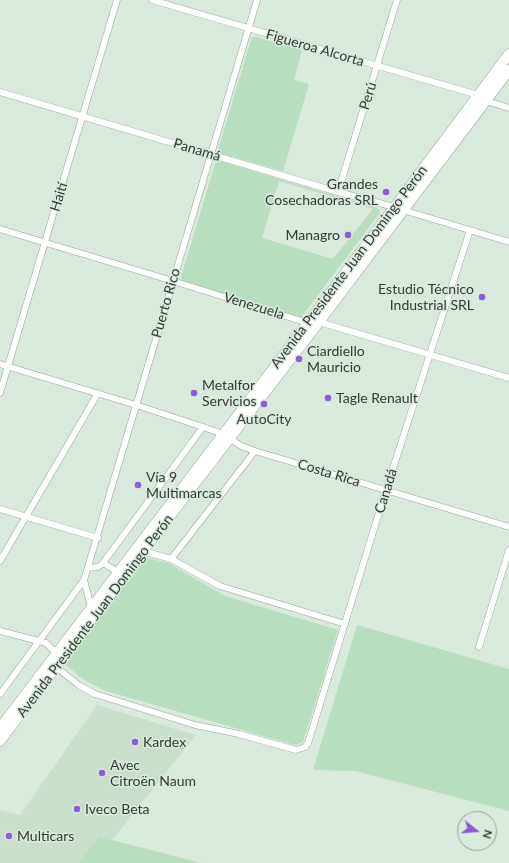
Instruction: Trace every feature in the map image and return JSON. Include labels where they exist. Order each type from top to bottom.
[{"type":"main road","name":"Avenida Presidente Juan Domingo Perón","points":[[0,742],[143,551],[308,323],[399,208],[482,98],[509,54]]},
{"type":"main road","name":"Avenida Presidente Juan Domingo Perón","points":[[482,98],[509,70]]},
{"type":"main road","name":"Avenida Presidente Juan Domingo Perón","points":[[0,728],[118,572],[319,322],[399,208]]},
{"type":"street","name":"Haití","points":[[0,393],[117,0]]},
{"type":"street","name":"Figueroa Alcorta","points":[[152,0],[377,66],[482,98],[509,108]]},
{"type":"street","name":"Puerto Rico","points":[[84,580],[98,538],[136,405],[257,0]]},
{"type":"street","name":"Perú","points":[[338,192],[397,0]]},
{"type":"street","name":"Panamá","points":[[0,92],[338,192],[399,208],[509,242]]},
{"type":"street","name":"Venezuela","points":[[0,229],[308,323],[319,322],[509,378]]},
{"type":"street","name":"Canadá","points":[[56,667],[80,686],[95,694],[195,725],[239,734],[296,750],[301,749],[308,743],[386,490],[470,230]]},
{"type":"street","points":[[0,364],[136,405],[226,436]]},
{"type":"street","points":[[0,561],[98,393]]},
{"type":"street","points":[[88,568],[98,567],[103,563],[203,427]]},
{"type":"street","name":"Costa Rica","points":[[226,436],[241,446],[255,451],[509,527]]},
{"type":"street","points":[[171,559],[255,451]]},
{"type":"street","points":[[0,509],[98,538]]},
{"type":"street","points":[[479,647],[509,550]]},
{"type":"street","points":[[143,551],[171,559],[220,586],[345,624]]},
{"type":"street","points":[[103,563],[118,572]]},
{"type":"street","points":[[84,580],[91,607]]},
{"type":"street","points":[[0,694],[84,580]]},
{"type":"street","points":[[0,631],[46,643],[56,653]]},
{"type":"shaded area","points":[[252,37],[302,50],[294,80],[309,84],[283,171],[222,154],[218,150]]},
{"type":"shaded area","points":[[219,161],[380,210],[379,214],[301,317],[184,282],[182,280],[181,277],[215,164]],"holes":[[[279,181],[373,209],[333,259],[262,238]]]},
{"type":"shaded area","points":[[143,557],[168,563],[225,596],[338,630],[303,742],[295,745],[106,691],[86,681],[64,664]]},
{"type":"shaded area","points":[[357,625],[509,669],[509,811],[355,771],[313,770]]},
{"type":"shaded area","points":[[97,705],[196,735],[112,840],[99,836],[79,863],[0,863],[0,810],[20,815]]},
{"type":"shaded area","points":[[99,836],[112,840],[202,863],[79,863]]},
{"type":"place","name":"Grandes Cosechadoras SRL","points":[[386,192]]},
{"type":"place","name":"Managro","points":[[348,235]]},
{"type":"place","name":"Estudio Técnico Industrial SRL","points":[[482,297]]},
{"type":"place","name":"Ciardiello Mauricio","points":[[299,359]]},
{"type":"place","name":"Metalfor Servicios","points":[[194,393]]},
{"type":"place","name":"Tagle Renault","points":[[328,398]]},
{"type":"place","name":"AutoCity","points":[[264,404]]},
{"type":"place","name":"Vía 9 Multimarcas","points":[[138,485]]},
{"type":"place","name":"Kardex","points":[[135,742]]},
{"type":"place","name":"Avec Citroën Naum","points":[[102,773]]},
{"type":"place","name":"Iveco Beta","points":[[77,809]]},
{"type":"place","name":"Multicars","points":[[9,836]]}]
